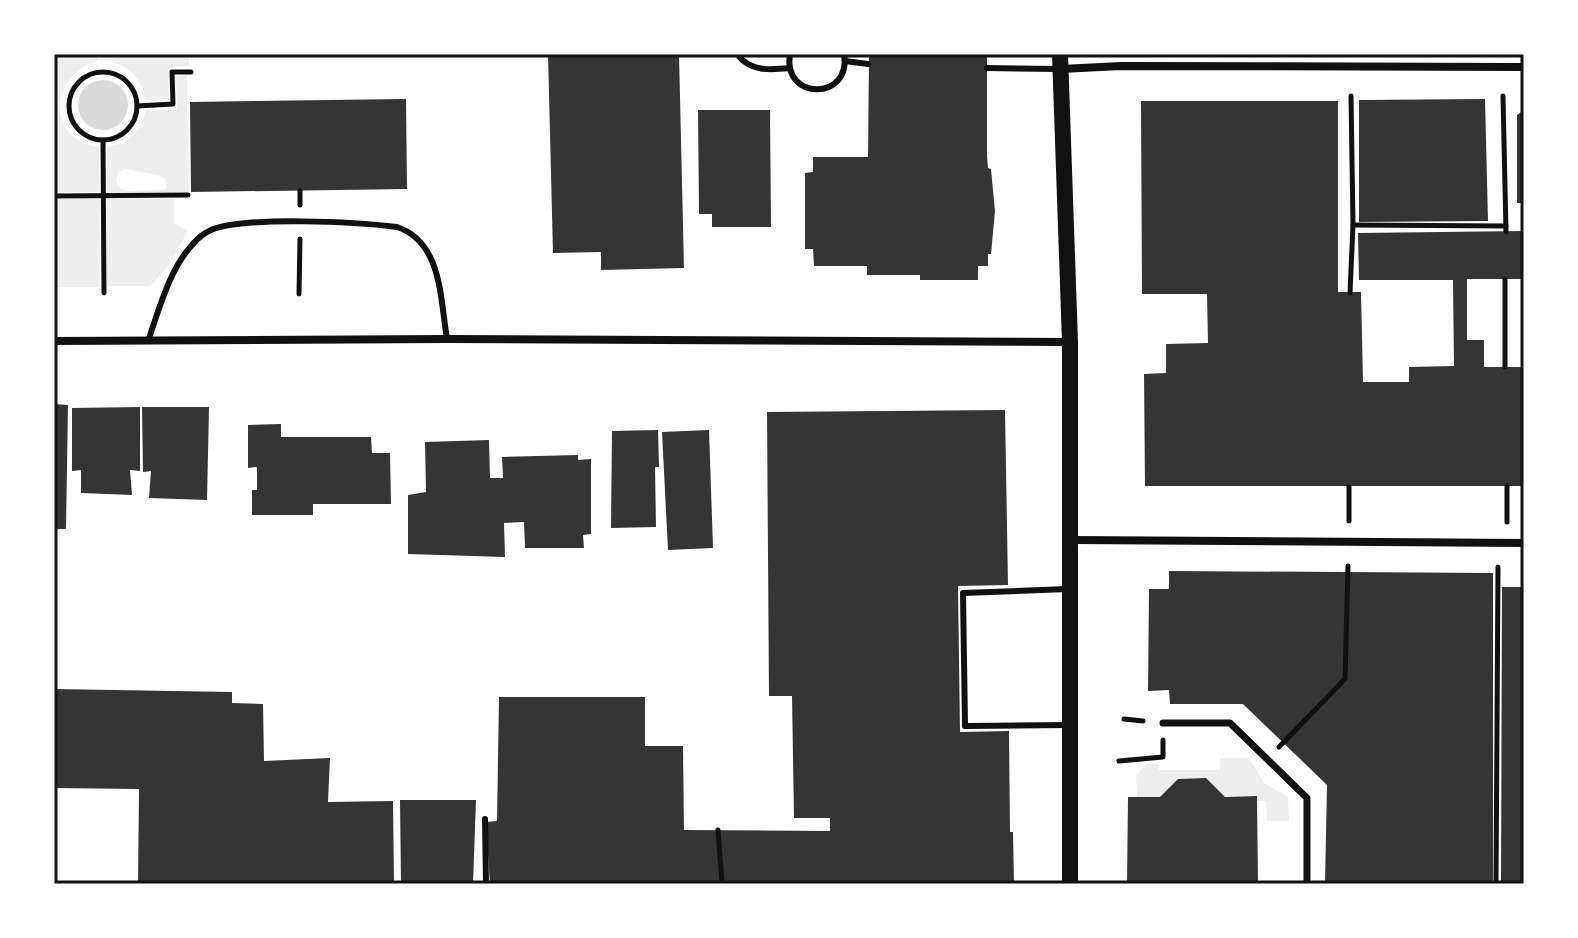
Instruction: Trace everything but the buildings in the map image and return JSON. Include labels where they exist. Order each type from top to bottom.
[{"type":"main road","points":[[1061,61],[1070,342],[1070,884]]},
{"type":"street","points":[[1061,61],[1121,66],[1524,67]]},
{"type":"street","points":[[54,341],[1070,342]]},
{"type":"street","points":[[1072,540],[1524,543]]},
{"type":"street","points":[[1163,723],[1230,723],[1307,798],[1307,884]]},
{"type":"lane","points":[[737,54],[740,59],[764,71],[790,68]]},
{"type":"lane","points":[[790,54],[790,68],[799,84],[816,90],[825,89],[840,78],[845,58],[868,64]]},
{"type":"lane","points":[[987,68],[1061,61]]},
{"type":"lane","points":[[147,342],[184,255],[201,236],[234,224],[300,223],[397,227],[423,242],[433,258],[447,339]]},
{"type":"lane","points":[[1071,725],[965,726],[963,593],[1072,589]]},
{"type":"lane","points":[[485,819],[486,884]]},
{"type":"path","points":[[96,72],[119,75],[128,82],[134,91],[137,106],[132,124],[124,133],[103,140],[82,132],[71,114],[69,103],[78,83],[96,72]]},
{"type":"path","points":[[137,106],[173,104],[172,72],[191,72]]},
{"type":"path","points":[[1350,293],[1353,225],[1351,96]]},
{"type":"path","points":[[1353,225],[1506,229],[1503,96]]},
{"type":"path","points":[[103,140],[104,293]]},
{"type":"path","points":[[54,196],[188,195]]},
{"type":"path","points":[[1505,279],[1505,367]]},
{"type":"path","points":[[1507,486],[1507,522]]},
{"type":"path","points":[[1349,487],[1349,521]]},
{"type":"path","points":[[1268,760],[1345,679],[1348,566]]},
{"type":"path","points":[[1496,884],[1498,567]]},
{"type":"path","points":[[1119,761],[1163,757]]},
{"type":"path","points":[[718,830],[722,884]]},
{"type":"shaded area","points":[[54,54],[189,54],[189,66],[168,68],[169,100],[146,101],[134,75],[107,58],[98,57],[97,61],[69,80],[62,93],[62,121],[69,133],[82,142],[99,147],[99,192],[54,192]]},
{"type":"shaded area","points":[[187,75],[189,192],[107,193],[107,147],[122,143],[133,135],[146,110],[177,110],[176,76]],"holes":[[[125,169],[159,175],[165,179],[167,187],[162,190],[126,191],[118,187],[116,181],[118,172]]]},
{"type":"shaded area","points":[[103,80],[121,87],[128,105],[121,123],[103,130],[85,123],[78,105],[85,87]]},
{"type":"shaded area","points":[[100,198],[99,287],[54,287],[54,199]]},
{"type":"shaded area","points":[[107,198],[174,199],[174,223],[188,231],[167,267],[150,286],[107,286]]},
{"type":"shaded area","points":[[1220,758],[1249,758],[1264,783],[1288,797],[1289,821],[1267,821],[1266,801],[1257,801],[1257,796],[1225,797],[1205,778],[1178,779],[1160,797],[1137,797],[1136,776],[1146,764],[1158,764],[1159,770],[1220,770]]}]
